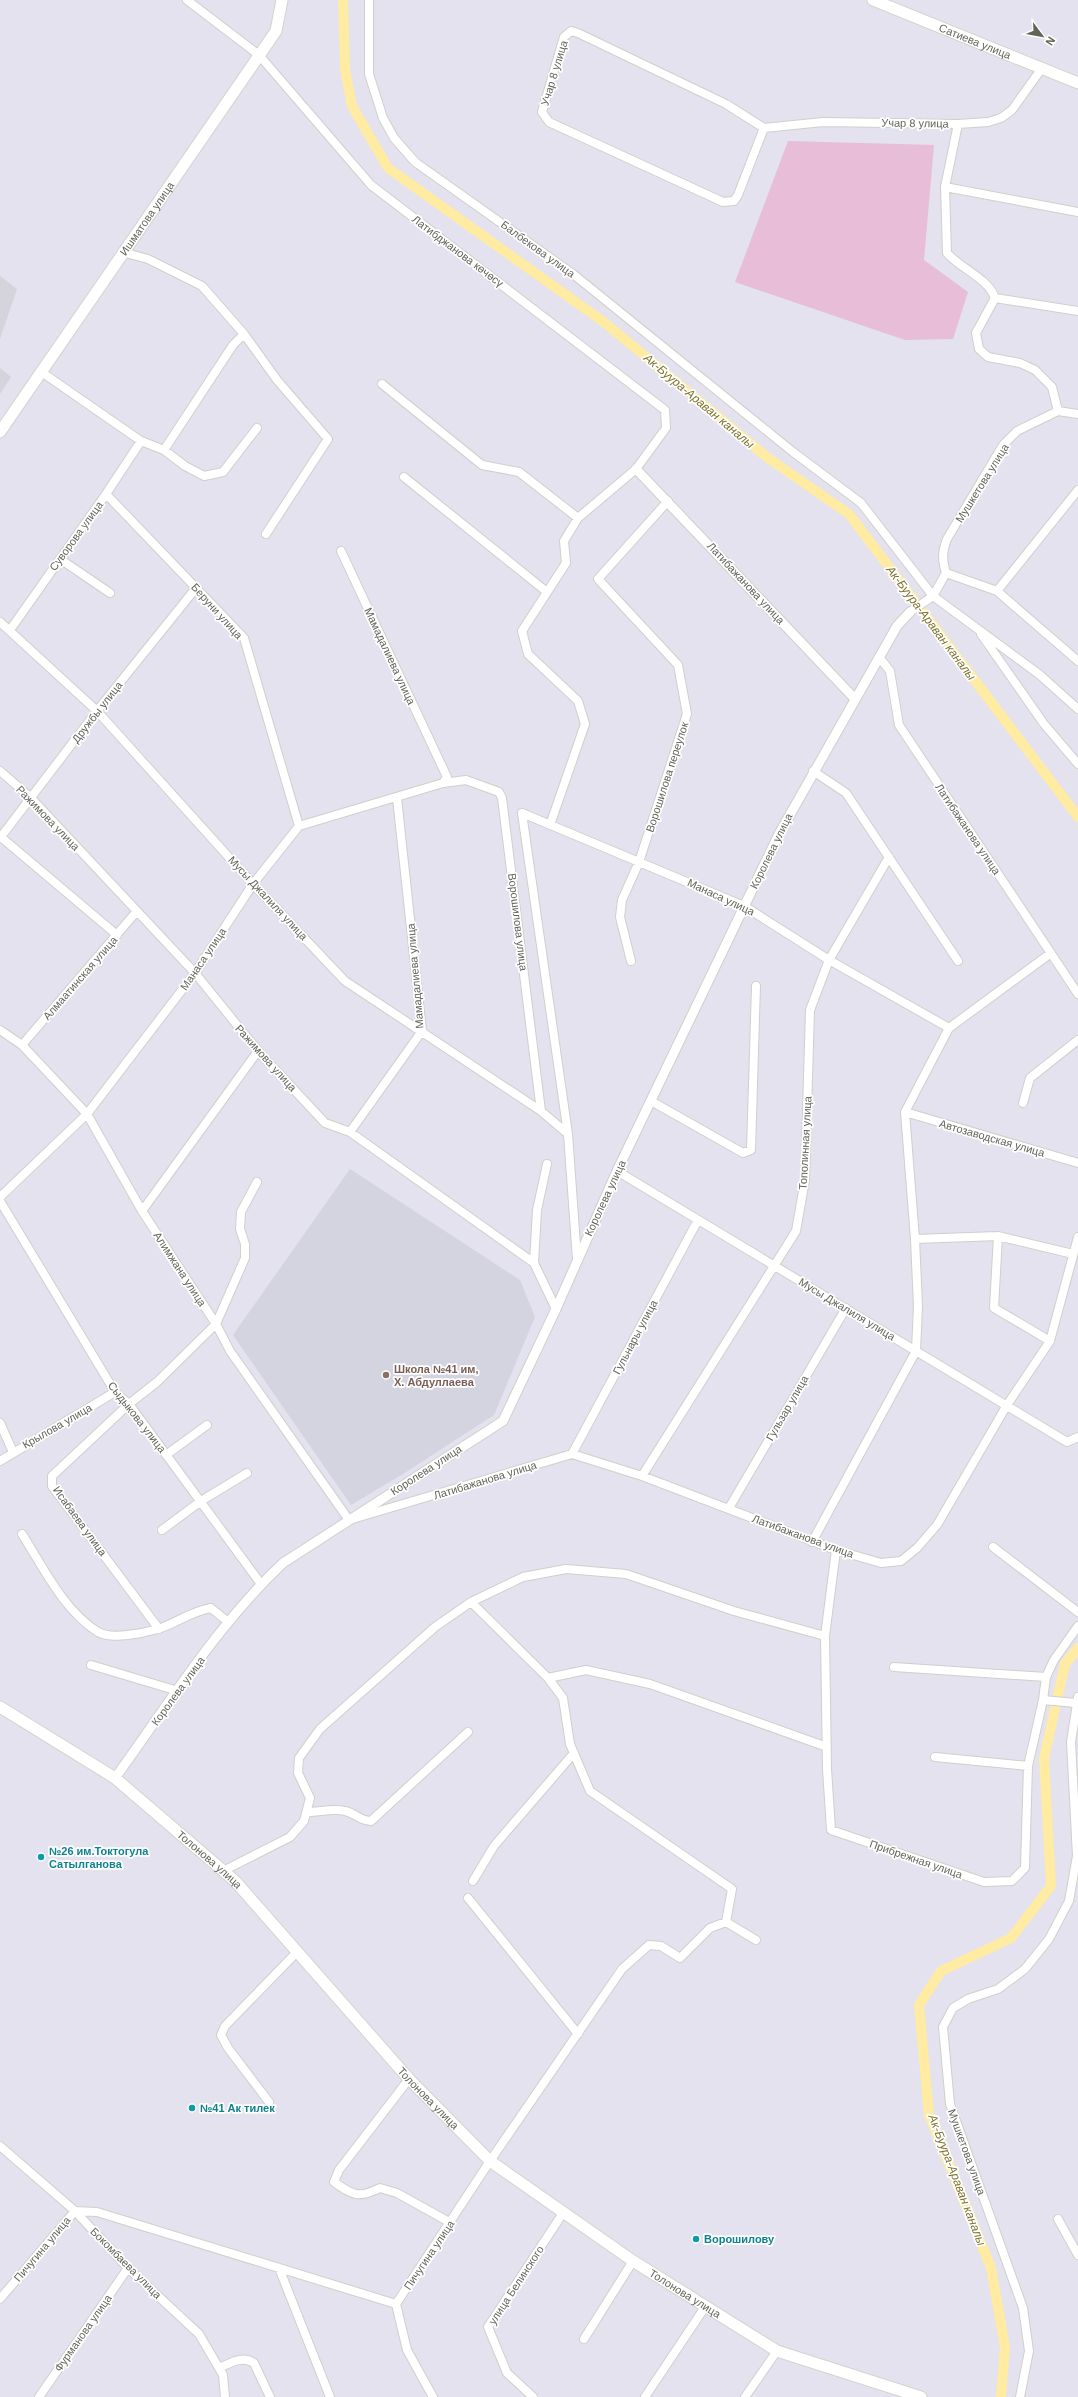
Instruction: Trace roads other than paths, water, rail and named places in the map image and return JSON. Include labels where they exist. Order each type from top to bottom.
[{"type":"main road","name":"Ишматова улица","points":[[0,432],[40,371],[276,31],[282,0]]},
{"type":"main road","name":"Сатиева улица","points":[[873,0],[1078,82]]},
{"type":"main road","name":"Толонова улица","points":[[0,1707],[115,1778],[235,1881],[296,1953],[409,2079],[452,2125],[490,2161],[633,2261],[777,2351],[920,2397]]},
{"type":"street","name":"Латибджанова көчөсү","points":[[187,0],[259,55],[371,185],[665,410],[666,428],[636,469]]},
{"type":"street","name":"Балбекова улица","points":[[369,0],[369,74],[383,118],[394,138],[415,162],[573,274],[793,452],[861,503],[930,598]]},
{"type":"street","name":"Учар 8 улица","points":[[764,128],[738,195],[734,200],[728,203],[549,122],[542,112],[564,36],[571,32],[578,33],[726,104],[764,128],[822,122],[958,124],[988,122],[1001,118],[1012,110],[1042,68]]},
{"type":"street","points":[[958,124],[945,187],[946,253],[954,262],[992,289],[995,298],[976,333],[979,349],[988,357],[1020,363],[1035,370],[1052,387],[1058,412],[1078,414]]},
{"type":"street","points":[[945,187],[1078,212]]},
{"type":"street","points":[[122,252],[148,259],[202,286],[244,334],[277,380],[328,439],[266,534]]},
{"type":"street","points":[[995,298],[1078,311]]},
{"type":"street","points":[[164,450],[233,345],[244,334]]},
{"type":"street","points":[[40,371],[141,441],[164,450],[185,466],[204,476],[223,472],[257,428]]},
{"type":"street","points":[[382,384],[482,465],[519,472],[578,518]]},
{"type":"street","name":"Мушкетова улица","points":[[946,573],[943,563],[942,550],[947,539],[1003,445],[1017,431],[1058,412]]},
{"type":"street","name":"Суворова улица","points":[[10,630],[106,494],[141,441]]},
{"type":"street","points":[[550,824],[585,724],[578,701],[528,654],[522,631],[566,563],[564,541],[578,518],[636,469]]},
{"type":"street","name":"Латибажанова улица","points":[[636,469],[855,699]]},
{"type":"street","points":[[404,477],[547,592]]},
{"type":"street","points":[[997,591],[1078,490]]},
{"type":"street","name":"Беруни улица","points":[[106,494],[244,638],[299,826]]},
{"type":"street","name":"Ворошилова переулок","points":[[631,961],[621,912],[622,900],[639,862],[687,714],[678,665],[598,579],[668,501]]},
{"type":"street","name":"Мамадалиева улица","points":[[341,550],[447,777],[442,783]]},
{"type":"street","points":[[60,559],[110,593]]},
{"type":"street","points":[[910,612],[930,598],[946,573],[997,591],[1078,661]]},
{"type":"street","name":"Дружбы улица","points":[[1,838],[30,797],[97,711],[196,588]]},
{"type":"street","points":[[930,598],[977,628],[1040,675],[1078,709]]},
{"type":"street","name":"Королева улица","points":[[115,1778],[228,1622],[283,1563],[503,1421],[556,1309],[616,1171],[779,834],[813,771],[897,626],[910,612]]},
{"type":"street","name":"Мусы Джалиля улица","points":[[0,622],[97,711],[253,884],[345,981],[541,1111],[568,1134]]},
{"type":"street","points":[[977,628],[1044,724],[1078,764]]},
{"type":"street","name":"Латибажанова улица","points":[[879,657],[890,671],[899,725],[1078,994]]},
{"type":"street","name":"Ражимова улица","points":[[0,771],[30,797],[196,973],[258,1051],[325,1123],[350,1132],[534,1263],[556,1309]]},
{"type":"street","points":[[813,771],[846,793],[958,961]]},
{"type":"street","name":"Ворошилова улица","points":[[442,783],[466,780],[500,792],[502,798],[541,1111]]},
{"type":"street","points":[[299,826],[397,798],[442,783]]},
{"type":"street","name":"Мамадалиева улица","points":[[350,1132],[422,1031],[397,798]]},
{"type":"street","name":"Манаса улица","points":[[522,813],[744,906],[828,960],[949,1028]]},
{"type":"street","name":"Ворошилова улица","points":[[522,813],[568,1134],[577,1259]]},
{"type":"street","name":"Манаса улица","points":[[0,1197],[87,1114],[196,973],[253,884],[299,826]]},
{"type":"street","points":[[1,838],[117,935]]},
{"type":"street","name":"Тополинная улица","points":[[642,1476],[773,1265],[796,1231],[805,1180],[810,1010],[828,960],[888,857]]},
{"type":"street","name":"Алмаатинская улица","points":[[22,1045],[137,911]]},
{"type":"street","points":[[812,1542],[916,1351],[918,1306],[915,1239],[905,1112],[949,1028],[1051,953]]},
{"type":"street","points":[[651,1101],[743,1153],[750,1150],[756,986]]},
{"type":"street","name":"Алимжана улица","points":[[0,1030],[22,1045],[87,1114],[142,1211],[216,1324],[230,1351],[348,1520]]},
{"type":"street","points":[[1023,1102],[1030,1078],[1078,1040]]},
{"type":"street","points":[[142,1211],[258,1051]]},
{"type":"street","name":"Автозаводская улица","points":[[905,1112],[1078,1163]]},
{"type":"street","points":[[534,1263],[537,1210],[547,1164]]},
{"type":"street","name":"Мусы Джалиля улица","points":[[616,1171],[1067,1442],[1078,1437]]},
{"type":"street","points":[[216,1324],[245,1258],[245,1244],[240,1229],[241,1212],[257,1182]]},
{"type":"street","name":"Сыдыкова улица","points":[[0,1201],[116,1392],[129,1404],[262,1584]]},
{"type":"street","name":"Гульнары улица","points":[[572,1454],[698,1220]]},
{"type":"street","points":[[915,1239],[998,1236],[1073,1254]]},
{"type":"street","points":[[998,1236],[994,1308],[1050,1341]]},
{"type":"street","name":"Латибажанова улица","points":[[348,1520],[572,1454],[642,1476],[836,1550],[880,1563],[901,1561],[917,1548],[937,1525],[1007,1405],[1050,1341],[1078,1237]]},
{"type":"street","name":"Гульзар улица","points":[[728,1508],[846,1308]]},
{"type":"street","name":"Исабаева улица","points":[[159,1629],[52,1486],[52,1476],[129,1404],[157,1382],[216,1324]]},
{"type":"street","name":"Крылова улица","points":[[0,1461],[116,1392]]},
{"type":"street","points":[[0,1423],[14,1452]]},
{"type":"street","points":[[166,1455],[207,1424]]},
{"type":"street","points":[[162,1530],[201,1501],[247,1473]]},
{"type":"street","points":[[22,1534],[66,1603],[99,1633],[129,1636],[159,1629],[194,1611],[211,1608],[228,1622]]},
{"type":"street","points":[[993,1547],[1078,1612]]},
{"type":"street","name":"Прибрежная улица","points":[[836,1550],[825,1636],[827,1747],[831,1830],[984,1882],[1012,1881],[1025,1868],[1028,1766],[1043,1700],[1046,1677],[1054,1660],[1078,1626]]},
{"type":"street","points":[[223,1871],[290,1837],[304,1821],[308,1812],[310,1798],[298,1773],[299,1758],[320,1730],[435,1627],[471,1602],[523,1577],[566,1569],[626,1574],[734,1612],[825,1636]]},
{"type":"street","points":[[471,1602],[548,1678],[563,1698],[570,1744],[590,1791],[732,1889],[726,1922],[756,1940]]},
{"type":"street","points":[[91,1665],[178,1691]]},
{"type":"street","points":[[894,1666],[1046,1677]]},
{"type":"street","points":[[548,1678],[586,1670],[650,1684],[827,1747]]},
{"type":"street","points":[[1043,1700],[1077,1700]]},
{"type":"street","name":"Мушкетова улица","points":[[1020,2397],[1029,2351],[1023,2308],[950,2104],[943,2027],[953,2008],[968,1999],[998,1989],[1025,1969],[1049,1939],[1069,1901],[1077,1856],[1071,1742],[1077,1700]]},
{"type":"street","points":[[308,1812],[343,1810],[351,1812],[358,1818],[371,1821],[468,1732]]},
{"type":"street","points":[[472,1881],[494,1846],[574,1753]]},
{"type":"street","points":[[935,1757],[1028,1766]]},
{"type":"street","points":[[468,1898],[578,2034]]},
{"type":"street","name":"Пичугина улица","points":[[0,2298],[75,2211],[97,2212],[396,2304],[451,2223],[490,2161],[622,1969],[649,1945],[661,1946],[680,1958],[710,1928],[726,1922]]},
{"type":"street","points":[[269,2102],[228,2048],[221,2035],[225,2026],[296,1953]]},
{"type":"street","points":[[409,2079],[339,2170],[334,2182],[350,2193],[364,2196],[380,2188],[397,2193],[451,2223]]},
{"type":"street","name":"Бокомбаева улица","points":[[0,2146],[75,2211],[128,2268],[199,2334],[223,2375],[225,2397]]},
{"type":"street","name":"улица Белинского","points":[[532,2397],[507,2373],[488,2327],[564,2213]]},
{"type":"street","points":[[1058,2219],[1078,2255]]},
{"type":"street","points":[[584,2339],[633,2261]]},
{"type":"street","name":"Фурманова улица","points":[[39,2397],[128,2268]]},
{"type":"street","points":[[279,2268],[330,2397]]},
{"type":"street","points":[[396,2304],[408,2350],[433,2397]]},
{"type":"street","points":[[645,2397],[705,2307]]},
{"type":"street","points":[[745,2397],[777,2351]]},
{"type":"street","points":[[219,2368],[241,2358],[249,2360],[254,2363],[270,2397]]},
{"type":"waterway","name":"Ак-Буура-Араван каналы","points":[[343,0],[345,70],[352,106],[388,168],[605,323],[768,458],[849,514],[1078,817]]},
{"type":"waterway","name":"Ак-Буура-Араван каналы","points":[[1001,2397],[1005,2347],[991,2268],[929,2115],[919,2005],[941,1971],[1011,1938],[1051,1886],[1044,1758],[1065,1664],[1078,1648]]},
{"type":"place","name":"Школа №41 им, Х. Абдуллаева","points":[[386,1375]]},
{"type":"place","name":"№26 им.Токтогула Сатылганова","points":[[41,1857]]},
{"type":"place","name":"№41 Ак тилек","points":[[192,2108]]},
{"type":"place","name":"Ворошилову","points":[[696,2239]]}]
